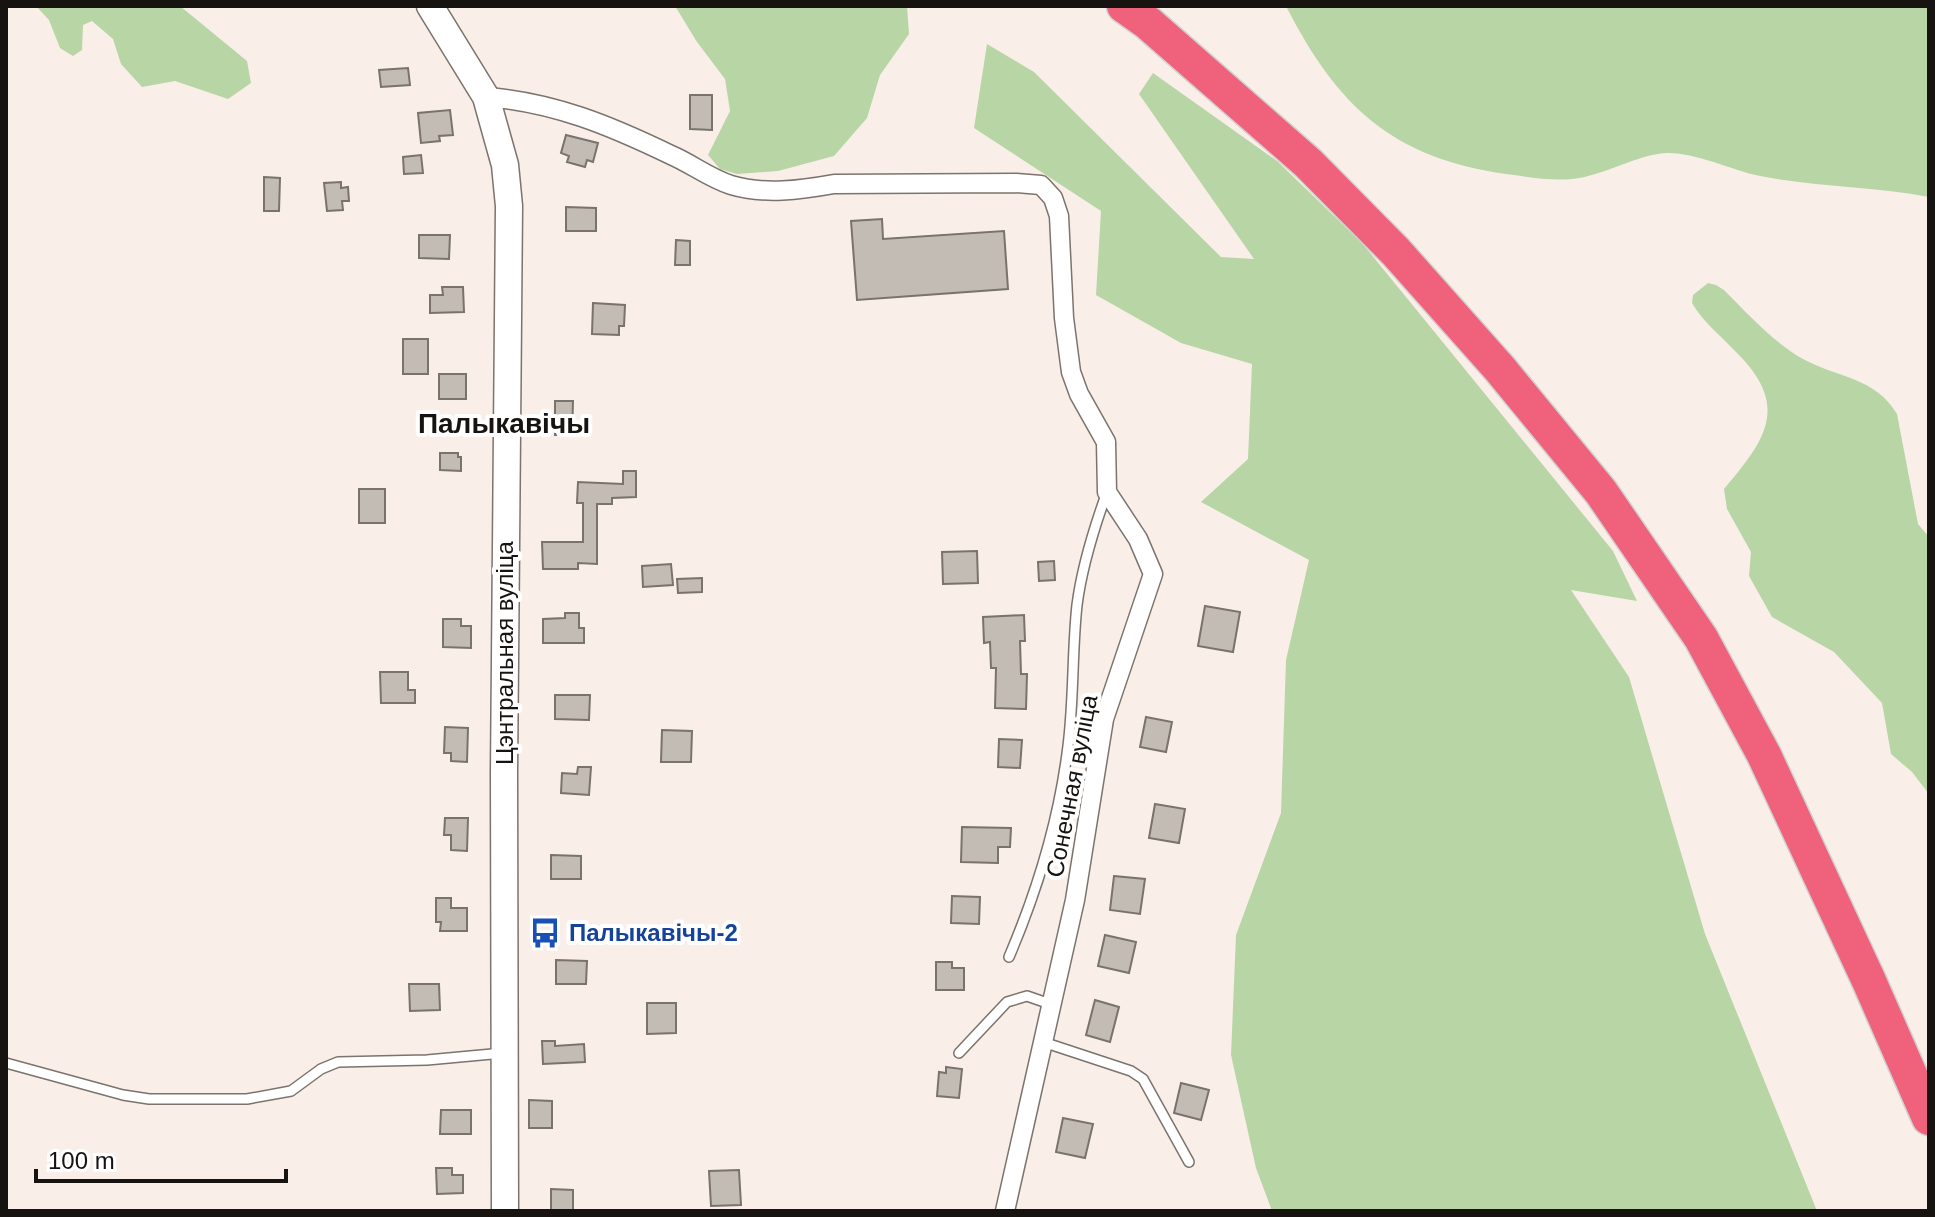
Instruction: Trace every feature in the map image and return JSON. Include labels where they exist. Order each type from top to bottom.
[{"type":"highway","points":[[1124,6],[1148,23],[1308,163],[1396,252],[1500,369],[1601,492],[1701,638],[1764,755],[1929,1118]]},
{"type":"street","name":"Цэнтральная вуліца","points":[[430,6],[486,97],[505,165],[509,228],[504,757],[505,1211]]},
{"type":"street","points":[[486,97],[524,100],[586,118],[676,157],[707,176],[733,186],[764,191],[804,190],[834,184],[1041,185],[1053,198],[1059,216],[1064,318],[1071,372],[1079,394],[1106,442],[1107,492]]},
{"type":"street","name":"Сонечная вуліца","points":[[1005,1211],[1075,900],[1104,719],[1153,574],[1138,539],[1107,492]]},
{"type":"lane","points":[[1009,957],[1034,898],[1058,809],[1068,744],[1078,604],[1095,526],[1107,492]]},
{"type":"lane","points":[[959,1053],[1007,1002],[1027,996],[1053,1005]]},
{"type":"lane","points":[[1043,1042],[1131,1071],[1143,1079],[1189,1162]]},
{"type":"lane","points":[[6,1063],[123,1095],[149,1099],[247,1099],[291,1091],[321,1069],[338,1062],[427,1060],[506,1053]]},
{"type":"green space","points":[[36,6],[180,6],[247,61],[251,83],[228,99],[175,81],[142,87],[121,64],[113,39],[92,21],[83,25],[82,50],[73,56],[60,48],[49,20]]},
{"type":"green space","points":[[675,6],[907,6],[909,34],[880,75],[867,118],[834,156],[778,171],[737,174],[720,169],[708,155],[730,111],[725,79]]},
{"type":"green space","points":[[1286,6],[1929,6],[1929,197],[1760,176],[1677,153],[1655,154],[1590,176],[1570,179],[1533,178],[1466,166],[1431,155],[1372,122],[1326,72]]},
{"type":"green space","points":[[987,44],[1034,72],[1221,257],[1254,259],[1139,94],[1153,73],[1277,161],[1362,243],[1613,551],[1637,601],[1571,590],[1629,677],[1705,934],[1817,1211],[1272,1211],[1256,1168],[1231,1055],[1236,935],[1281,813],[1286,660],[1309,560],[1201,502],[1248,459],[1252,364],[1181,343],[1096,295],[1101,211],[974,128]]},
{"type":"green space","points":[[1708,283],[1724,290],[1761,327],[1792,352],[1867,385],[1878,392],[1897,414],[1918,524],[1929,537],[1929,794],[1912,772],[1891,754],[1882,703],[1834,652],[1772,617],[1749,576],[1751,552],[1727,509],[1724,489],[1752,454],[1761,437],[1767,405],[1763,388],[1752,370],[1692,303],[1693,295]]},
{"type":"building","points":[[408,68],[410,85],[381,87],[379,70]]},
{"type":"building","points":[[690,95],[712,95],[712,130],[690,129]]},
{"type":"building","points":[[450,110],[453,135],[439,136],[440,141],[421,143],[418,113]]},
{"type":"building","points":[[566,135],[598,143],[593,162],[587,160],[585,167],[567,162],[569,156],[561,153]]},
{"type":"building","points":[[421,155],[423,173],[404,174],[403,157]]},
{"type":"building","points":[[264,177],[280,178],[279,211],[264,211]]},
{"type":"building","points":[[341,182],[341,188],[348,187],[349,201],[342,201],[343,210],[327,211],[324,183]]},
{"type":"building","points":[[566,207],[596,208],[596,231],[566,231]]},
{"type":"building","points":[[882,219],[883,239],[1004,231],[1008,289],[857,300],[851,221]]},
{"type":"building","points":[[419,235],[450,235],[449,259],[419,258]]},
{"type":"building","points":[[676,240],[690,241],[690,265],[675,265]]},
{"type":"building","points":[[442,287],[463,287],[464,312],[430,313],[430,295],[443,295]]},
{"type":"building","points":[[593,303],[625,305],[624,326],[619,326],[619,335],[592,334]]},
{"type":"building","points":[[403,339],[428,339],[428,374],[403,374]]},
{"type":"building","points":[[439,374],[466,374],[466,399],[439,399]]},
{"type":"building","points":[[555,401],[573,401],[572,435],[555,435]]},
{"type":"building","points":[[440,453],[458,453],[461,471],[440,470]]},
{"type":"building","points":[[623,471],[636,471],[636,497],[612,498],[612,504],[597,504],[597,564],[578,563],[578,569],[543,569],[542,542],[583,542],[583,503],[577,503],[578,482],[623,484]]},
{"type":"building","points":[[359,489],[385,489],[385,523],[359,523]]},
{"type":"building","points":[[977,551],[978,583],[943,584],[942,552]]},
{"type":"building","points":[[1054,561],[1055,580],[1039,581],[1038,562]]},
{"type":"building","points":[[671,564],[673,585],[643,587],[642,566]]},
{"type":"building","points":[[702,578],[702,592],[678,593],[677,579]]},
{"type":"building","points":[[1205,606],[1240,612],[1233,652],[1198,646]]},
{"type":"building","points":[[565,613],[579,613],[579,628],[584,628],[584,643],[543,643],[543,619],[565,618]]},
{"type":"building","points":[[1024,615],[1025,641],[1020,641],[1021,674],[1027,674],[1026,709],[995,708],[996,668],[991,668],[990,642],[984,643],[983,617]]},
{"type":"building","points":[[443,619],[461,619],[461,626],[471,626],[471,648],[443,647]]},
{"type":"building","points":[[380,672],[408,672],[408,690],[415,690],[415,703],[381,703]]},
{"type":"building","points":[[555,695],[590,695],[589,720],[555,719]]},
{"type":"building","points":[[1146,717],[1172,722],[1166,752],[1140,747]]},
{"type":"building","points":[[445,727],[468,728],[467,762],[451,761],[451,753],[444,753]]},
{"type":"building","points":[[662,730],[692,731],[691,762],[661,762]]},
{"type":"building","points":[[999,739],[1022,740],[1020,768],[998,767]]},
{"type":"building","points":[[578,767],[591,767],[589,795],[561,793],[562,773],[577,774]]},
{"type":"building","points":[[1155,804],[1185,809],[1179,843],[1149,838]]},
{"type":"building","points":[[445,818],[468,818],[467,851],[451,850],[451,835],[444,835]]},
{"type":"building","points":[[962,827],[1011,828],[1010,847],[998,847],[998,863],[961,862]]},
{"type":"building","points":[[551,855],[581,856],[581,879],[551,879]]},
{"type":"building","points":[[1114,876],[1145,879],[1140,914],[1110,910]]},
{"type":"building","points":[[952,896],[980,897],[979,924],[951,923]]},
{"type":"building","points":[[436,898],[451,898],[451,908],[467,908],[467,931],[440,931],[441,922],[436,922]]},
{"type":"building","points":[[1105,935],[1136,942],[1129,973],[1098,966]]},
{"type":"building","points":[[556,960],[587,961],[586,984],[556,984]]},
{"type":"building","points":[[936,962],[952,962],[952,968],[964,968],[964,990],[936,990]]},
{"type":"building","points":[[409,984],[439,984],[440,1010],[410,1011]]},
{"type":"building","points":[[1095,1000],[1119,1007],[1110,1042],[1086,1035]]},
{"type":"building","points":[[647,1003],[676,1003],[676,1033],[647,1034]]},
{"type":"building","points":[[542,1041],[555,1041],[555,1046],[584,1044],[585,1062],[543,1064]]},
{"type":"building","points":[[946,1067],[962,1069],[959,1098],[937,1096],[939,1072],[946,1073]]},
{"type":"building","points":[[1181,1083],[1209,1090],[1201,1120],[1174,1113]]},
{"type":"building","points":[[529,1100],[552,1101],[552,1128],[529,1128]]},
{"type":"building","points":[[441,1110],[471,1110],[471,1134],[440,1134]]},
{"type":"building","points":[[1063,1118],[1093,1124],[1085,1158],[1056,1152]]},
{"type":"building","points":[[436,1168],[452,1168],[452,1175],[463,1175],[463,1193],[437,1194]]},
{"type":"building","points":[[739,1170],[741,1205],[711,1206],[709,1171]]},
{"type":"building","points":[[551,1189],[573,1190],[573,1211],[551,1211]]},
{"type":"place","name":"Палыкавічы-2","points":[[545,933]]},
{"type":"district","name":"Палыкавічы","points":[[504,423]]}]
